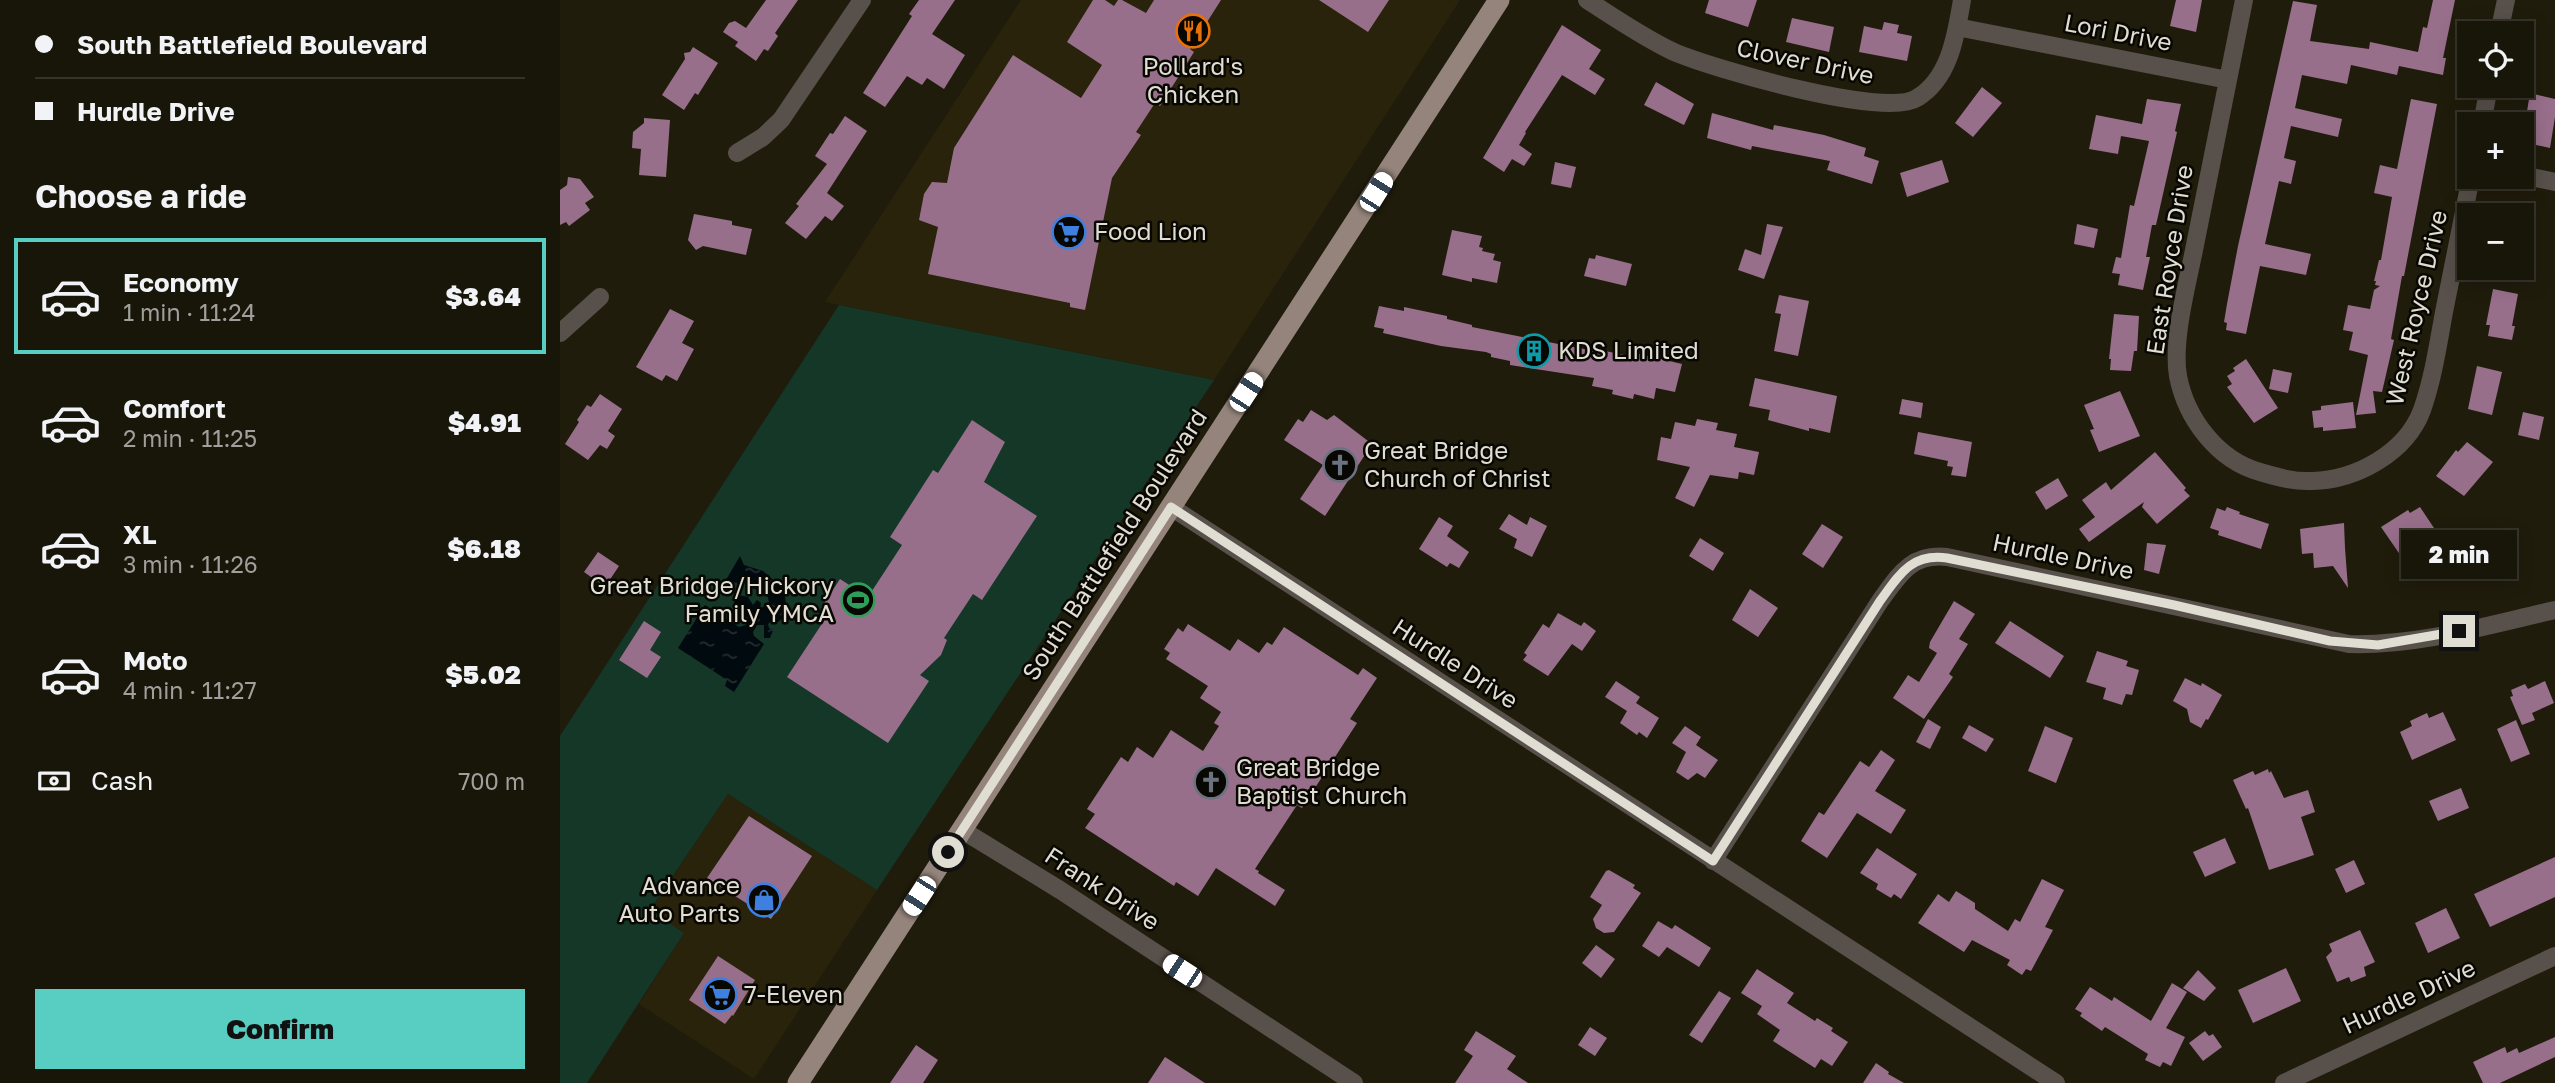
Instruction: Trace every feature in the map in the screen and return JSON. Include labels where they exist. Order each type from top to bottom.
[{"type":"main road","name":"South Battlefield Boulevard","points":[[798,1083],[1499,0]]},
{"type":"street","points":[[737,153],[755,143],[781,120],[862,0]]},
{"type":"street","name":"Clover Drive","points":[[1587,0],[1634,30],[1697,61],[1733,73],[1806,90],[1884,103],[1913,101],[1926,92],[1944,68],[1962,0]]},
{"type":"street","name":"East Royce Drive","points":[[2244,0],[2182,310],[2178,372],[2182,392],[2198,425],[2216,447],[2253,470],[2281,478]]},
{"type":"street","points":[[2502,21],[2506,0]]},
{"type":"street","name":"Lori Drive","points":[[1957,27],[2228,80]]},
{"type":"street","points":[[2534,178],[2555,182]]},
{"type":"street","name":"West Royce Drive","points":[[2281,478],[2313,481],[2332,479],[2366,468],[2389,454],[2402,442],[2417,420],[2433,367],[2469,189]]},
{"type":"street","points":[[560,333],[600,297]]},
{"type":"street","name":"Hurdle Drive","points":[[1171,507],[2056,1083]]},
{"type":"street","name":"Hurdle Drive","points":[[1713,861],[1880,601],[1905,569],[1924,557],[1947,558],[2349,644],[2378,645],[2409,640],[2555,610]]},
{"type":"street","name":"Frank Drive","points":[[962,830],[1354,1083]]},
{"type":"street","name":"Hurdle Drive","points":[[2284,1083],[2555,956]]},
{"type":"shaded area","points":[[1021,0],[1460,0],[1214,380],[825,302]]},
{"type":"shaded area","name":"Advance Auto Parts","points":[[728,794],[877,890],[754,1079],[639,1004],[684,933],[650,911]]},
{"type":"green space","name":"Great Bridge/Hickory Family YMCA","points":[[839,305],[1214,380],[877,890],[728,794],[650,910],[684,933],[587,1083],[560,1083],[560,736]]},
{"type":"water","points":[[740,556],[744,565],[763,571],[780,586],[784,584],[788,589],[784,591],[786,603],[780,615],[784,617],[778,622],[773,619],[768,624],[773,630],[770,638],[764,638],[764,625],[757,625],[753,632],[764,644],[734,692],[725,686],[727,680],[678,648],[705,605],[739,627],[746,625],[748,620],[734,610],[733,605],[738,595],[748,597],[753,605],[757,600],[761,603],[760,609],[769,602],[767,594],[759,588],[753,588],[754,585],[749,583],[740,583],[720,590]]},
{"type":"building","points":[[766,0],[798,0],[775,33],[778,36],[768,51],[764,49],[756,61],[735,46],[738,42],[723,32],[729,23],[735,21],[746,28]]},
{"type":"building","points":[[919,0],[955,0],[932,34],[965,55],[944,89],[927,78],[922,85],[907,76],[885,107],[863,93],[912,16],[909,14]]},
{"type":"building","points":[[1093,0],[1105,0],[1114,6],[1118,0],[1122,0],[1146,13],[1154,0],[1221,0],[1190,49],[1194,52],[1160,106],[1155,103],[1136,132],[1141,135],[1112,178],[1085,310],[1070,307],[1070,303],[928,274],[938,227],[919,220],[924,194],[932,182],[947,183],[954,148],[1013,55],[1081,98],[1102,65],[1067,42]]},
{"type":"building","points":[[1319,0],[1389,0],[1368,32]]},
{"type":"building","points":[[1709,0],[1757,0],[1748,27],[1705,13]]},
{"type":"building","points":[[2176,0],[2202,0],[2196,32],[2170,26]]},
{"type":"building","points":[[2433,0],[2455,0],[2443,58],[2446,58],[2443,75],[2399,66],[2397,75],[2351,65],[2347,84],[2302,75],[2295,108],[2342,119],[2338,137],[2291,126],[2284,158],[2296,161],[2291,184],[2279,181],[2265,244],[2311,254],[2306,275],[2260,266],[2246,334],[2226,330],[2227,323],[2224,322],[2238,246],[2293,1],[2317,5],[2310,41],[2369,49],[2370,42],[2418,52],[2423,27],[2427,28]]},
{"type":"building","points":[[1792,18],[1834,27],[1829,52],[1786,42]]},
{"type":"building","points":[[1884,22],[1899,25],[1897,33],[1912,36],[1907,61],[1859,52],[1864,26],[1882,30]]},
{"type":"building","points":[[1562,25],[1601,50],[1589,69],[1605,79],[1595,95],[1562,75],[1519,145],[1532,154],[1524,166],[1512,159],[1504,172],[1483,158]]},
{"type":"building","points":[[693,47],[718,63],[698,95],[695,93],[684,110],[662,95],[685,59],[684,53],[690,52]]},
{"type":"building","points":[[1656,82],[1694,104],[1684,125],[1644,105]]},
{"type":"building","points":[[1982,87],[2002,103],[1973,137],[1955,123]]},
{"type":"building","points":[[2534,94],[2555,99],[2550,148],[2534,145],[2534,112],[2527,112],[2529,98],[2534,98]]},
{"type":"building","points":[[2147,99],[2181,104],[2156,225],[2152,225],[2146,257],[2150,257],[2143,290],[2118,285],[2120,274],[2112,273],[2116,257],[2121,258],[2130,205],[2134,206],[2149,141],[2121,136],[2118,154],[2089,149],[2096,115],[2142,124]]},
{"type":"building","points":[[2411,99],[2437,104],[2402,276],[2391,339],[2394,340],[2382,392],[2373,391],[2376,413],[2356,415],[2368,355],[2349,350],[2353,332],[2343,330],[2348,305],[2370,309],[2374,290],[2380,286],[2375,285],[2374,281],[2381,260],[2392,197],[2374,193],[2380,165],[2397,169]]},
{"type":"building","points":[[1712,113],[1773,130],[1774,125],[1824,135],[1866,148],[1864,156],[1879,161],[1872,184],[1827,170],[1830,161],[1752,146],[1751,150],[1707,138]]},
{"type":"building","points":[[845,116],[867,131],[827,193],[844,206],[832,221],[825,216],[806,239],[785,223],[827,164],[815,156]]},
{"type":"building","points":[[644,118],[670,120],[666,177],[639,175],[641,149],[632,148],[633,132],[644,123]]},
{"type":"building","points":[[1942,160],[1949,182],[1907,197],[1900,173]]},
{"type":"building","points":[[1555,162],[1576,167],[1571,188],[1551,184]]},
{"type":"building","points":[[568,177],[580,179],[594,197],[585,203],[590,210],[569,226],[566,222],[560,225],[560,190],[567,185]]},
{"type":"building","points":[[694,214],[732,221],[732,225],[752,229],[746,255],[703,246],[696,250],[688,240]]},
{"type":"building","points":[[1767,224],[1783,227],[1764,279],[1738,270],[1745,249],[1761,255]]},
{"type":"building","points":[[2077,224],[2098,229],[2094,248],[2074,244]]},
{"type":"building","points":[[1452,230],[1482,236],[1479,247],[1483,248],[1482,251],[1495,254],[1493,260],[1501,262],[1497,283],[1472,278],[1472,282],[1442,275]]},
{"type":"building","points":[[1596,255],[1632,264],[1626,286],[1584,276],[1589,258],[1595,259]]},
{"type":"building","points":[[2493,289],[2518,294],[2512,340],[2488,336],[2490,325],[2486,325]]},
{"type":"building","points":[[1779,295],[1809,301],[1798,356],[1774,351],[1781,314],[1775,313]]},
{"type":"building","points":[[1379,306],[1404,311],[1404,307],[1447,316],[1447,319],[1472,327],[1599,352],[1600,350],[1630,356],[1631,352],[1682,364],[1675,392],[1656,388],[1654,399],[1634,394],[1633,399],[1612,394],[1613,390],[1592,386],[1594,378],[1510,365],[1510,361],[1491,357],[1491,354],[1486,352],[1441,346],[1383,333],[1384,329],[1374,327]]},
{"type":"building","points":[[670,309],[694,321],[682,343],[694,349],[677,381],[666,375],[662,381],[636,367]]},
{"type":"building","points":[[2114,314],[2139,316],[2137,351],[2134,351],[2131,371],[2110,370]]},
{"type":"building","points":[[2246,359],[2278,408],[2254,423],[2227,387],[2232,384],[2227,376]]},
{"type":"building","points":[[2477,366],[2502,372],[2492,415],[2468,409]]},
{"type":"building","points":[[2273,369],[2292,373],[2288,393],[2269,389]]},
{"type":"building","points":[[1755,378],[1837,396],[1830,433],[1809,428],[1809,431],[1768,420],[1770,410],[1749,406]]},
{"type":"building","points":[[2120,391],[2140,436],[2099,452],[2090,430],[2094,429],[2084,405]]},
{"type":"building","points":[[600,394],[622,409],[608,431],[615,436],[607,449],[600,445],[588,460],[565,444],[587,405],[591,407]]},
{"type":"building","points":[[1902,399],[1923,403],[1921,418],[1899,414]]},
{"type":"building","points":[[2353,402],[2356,428],[2323,431],[2323,427],[2314,428],[2312,411],[2321,410],[2321,406]]},
{"type":"building","name":"Great Bridge Church of Christ","points":[[1311,410],[1327,420],[1334,415],[1372,444],[1325,516],[1300,499],[1323,465],[1284,440],[1298,419],[1303,422]]},
{"type":"building","points":[[2523,412],[2544,417],[2539,440],[2518,435]]},
{"type":"building","points":[[1697,419],[1718,423],[1716,430],[1737,434],[1734,447],[1759,452],[1754,475],[1739,472],[1738,479],[1710,475],[1694,507],[1675,498],[1690,467],[1657,460],[1661,437],[1671,439],[1675,422],[1695,426]]},
{"type":"building","points":[[972,420],[1005,442],[984,482],[1037,516],[982,600],[973,594],[944,638],[947,640],[941,655],[920,675],[929,681],[888,743],[787,677],[829,613],[821,608],[840,579],[868,597],[902,545],[890,537],[933,470],[938,473]]},
{"type":"building","points":[[1918,432],[1972,442],[1966,477],[1951,475],[1953,467],[1947,466],[1948,461],[1914,454]]},
{"type":"building","points":[[2467,442],[2493,462],[2464,496],[2436,476],[2456,450],[2458,452]]},
{"type":"building","points":[[2155,452],[2190,496],[2157,524],[2142,507],[2144,502],[2089,542],[2079,529],[2095,517],[2082,500],[2106,482],[2111,490]]},
{"type":"building","points":[[2058,478],[2068,496],[2046,510],[2035,492]]},
{"type":"building","points":[[2227,507],[2269,524],[2261,549],[2218,535],[2219,531],[2210,528],[2217,508],[2225,511]]},
{"type":"building","points":[[2420,507],[2434,528],[2412,541],[2417,550],[2403,559],[2381,527],[2408,510],[2410,513]]},
{"type":"building","points":[[1509,514],[1527,525],[1530,517],[1547,526],[1532,557],[1514,548],[1517,539],[1499,529]]},
{"type":"building","points":[[1439,517],[1453,526],[1447,536],[1469,552],[1459,568],[1450,563],[1447,567],[1419,549]]},
{"type":"building","points":[[2344,523],[2348,588],[2333,566],[2314,568],[2313,553],[2302,554],[2300,529]]},
{"type":"building","points":[[1822,524],[1843,537],[1823,568],[1802,554]]},
{"type":"building","points":[[1700,538],[1724,553],[1713,571],[1689,556]]},
{"type":"building","points":[[2147,543],[2166,545],[2159,574],[2144,570]]},
{"type":"building","points":[[598,552],[619,566],[605,587],[584,572]]},
{"type":"building","points":[[1750,589],[1778,608],[1758,637],[1732,620]]},
{"type":"building","points":[[1954,601],[1975,614],[1959,639],[1968,644],[1949,674],[1953,677],[1924,719],[1893,698],[1908,675],[1919,682],[1937,653],[1929,648],[1930,642]]},
{"type":"building","points":[[1558,613],[1581,626],[1584,622],[1596,631],[1582,651],[1572,644],[1548,676],[1523,660],[1527,655],[1524,653],[1543,624],[1549,628]]},
{"type":"building","points":[[644,621],[661,632],[650,650],[661,657],[647,678],[619,660]]},
{"type":"building","points":[[2010,621],[2064,656],[2050,678],[1995,643]]},
{"type":"building","name":"Great Bridge Baptist Church","points":[[1188,624],[1230,651],[1238,639],[1259,653],[1267,642],[1272,645],[1284,627],[1358,675],[1363,668],[1377,678],[1350,719],[1357,723],[1302,808],[1297,805],[1255,869],[1285,890],[1275,906],[1216,868],[1198,896],[1176,882],[1174,886],[1085,828],[1095,814],[1087,809],[1121,757],[1128,762],[1137,747],[1153,758],[1171,730],[1203,751],[1219,726],[1214,723],[1221,712],[1200,698],[1208,686],[1166,659],[1170,653],[1164,649],[1178,628],[1183,632]]},
{"type":"building","points":[[2097,651],[2128,661],[2126,666],[2139,670],[2132,695],[2126,694],[2122,705],[2103,699],[2106,688],[2086,682]]},
{"type":"building","points":[[2185,678],[2201,686],[2202,683],[2222,695],[2201,728],[2190,722],[2187,709],[2173,701]]},
{"type":"building","points":[[1616,681],[1640,697],[1636,703],[1659,718],[1647,738],[1639,732],[1637,735],[1620,723],[1627,711],[1605,697]]},
{"type":"building","points":[[2545,681],[2554,703],[2532,713],[2535,720],[2522,725],[2510,697],[2513,696],[2511,690],[2525,684],[2528,689]]},
{"type":"building","points":[[2443,712],[2456,740],[2412,760],[2400,732],[2412,726],[2410,721],[2427,713],[2429,718]]},
{"type":"building","points":[[1928,719],[1941,727],[1930,749],[1916,742]]},
{"type":"building","points":[[2516,720],[2530,754],[2511,762],[2497,729]]},
{"type":"building","points":[[1969,725],[1994,739],[1986,752],[1962,738]]},
{"type":"building","points":[[1685,726],[1701,737],[1696,745],[1718,760],[1705,778],[1697,773],[1688,780],[1676,772],[1686,752],[1672,743]]},
{"type":"building","points":[[2045,726],[2073,738],[2056,783],[2028,771]]},
{"type":"building","points":[[1881,750],[1895,760],[1875,791],[1906,810],[1891,834],[1857,813],[1827,858],[1801,841],[1819,812],[1824,815],[1860,761],[1869,767]]},
{"type":"building","points":[[2268,769],[2284,798],[2308,790],[2315,812],[2301,817],[2314,855],[2269,870],[2248,808],[2246,809],[2233,780],[2253,771],[2255,775]]},
{"type":"building","points":[[2461,788],[2469,808],[2438,821],[2429,801]]},
{"type":"building","name":"Advance Auto Parts","points":[[749,816],[812,856],[771,919],[707,878]]},
{"type":"building","points":[[2225,838],[2236,863],[2205,877],[2193,852]]},
{"type":"building","points":[[1877,848],[1917,874],[1901,899],[1894,894],[1891,898],[1876,889],[1878,884],[1860,873]]},
{"type":"building","points":[[2555,857],[2555,897],[2490,927],[2474,894]]},
{"type":"building","points":[[2354,860],[2365,884],[2346,893],[2335,869]]},
{"type":"building","points":[[1609,870],[1635,885],[1633,888],[1641,893],[1614,932],[1604,933],[1596,928],[1593,919],[1602,905],[1590,897]]},
{"type":"building","points":[[2042,879],[2064,890],[2045,927],[2053,930],[2031,971],[2026,969],[2022,975],[2007,965],[2010,960],[1972,940],[1964,952],[1918,923],[1938,894],[1949,902],[1956,891],[1975,903],[1975,909],[2008,931],[2015,919],[2020,922]]},
{"type":"building","points":[[2446,908],[2460,938],[2428,953],[2415,923]]},
{"type":"building","points":[[1658,921],[1672,929],[1675,925],[1711,948],[1699,967],[1667,947],[1659,957],[1642,946]]},
{"type":"building","points":[[2360,930],[2375,962],[2364,967],[2366,976],[2351,982],[2349,977],[2337,982],[2326,957],[2332,951],[2329,944]]},
{"type":"building","points":[[1596,945],[1615,959],[1601,978],[1582,963]]},
{"type":"building","name":"7-Eleven","points":[[718,956],[755,980],[733,1016],[725,1024],[689,1000]]},
{"type":"building","points":[[2286,968],[2301,1001],[2253,1023],[2238,990]]},
{"type":"building","points":[[1757,969],[1794,993],[1787,1003],[1815,1021],[1817,1018],[1833,1028],[1831,1031],[1848,1042],[1832,1066],[1821,1059],[1815,1068],[1773,1041],[1780,1030],[1757,1014],[1762,1006],[1741,993]]},
{"type":"building","points":[[2198,970],[2216,988],[2204,1001],[2183,988]]},
{"type":"building","points":[[2172,983],[2187,992],[2166,1028],[2185,1037],[2171,1066],[2163,1062],[2160,1067],[2145,1060],[2148,1054],[2105,1027],[2102,1031],[2080,1016],[2082,1013],[2075,1009],[2090,987],[2112,1001],[2114,997],[2151,1021]]},
{"type":"building","points":[[1719,991],[1731,998],[1702,1043],[1689,1035]]},
{"type":"building","points":[[1590,1027],[1607,1038],[1595,1056],[1578,1045]]},
{"type":"building","points":[[1476,1031],[1516,1056],[1507,1069],[1528,1083],[1455,1083],[1473,1056],[1464,1050]]},
{"type":"building","points":[[2205,1031],[2209,1036],[2213,1034],[2222,1047],[2203,1061],[2189,1043]]},
{"type":"building","points":[[2555,1037],[2555,1057],[2500,1083],[2483,1083],[2473,1062],[2505,1047],[2507,1053],[2517,1048],[2519,1053]]},
{"type":"building","points":[[916,1045],[938,1060],[923,1083],[890,1083]]},
{"type":"building","points":[[1165,1057],[1205,1083],[1148,1083]]},
{"type":"building","points":[[1876,1063],[1889,1072],[1888,1074],[1904,1083],[1863,1083]]},
{"type":"place","name":"Pollard's Chicken","points":[[1193,31]]},
{"type":"place","name":"Food Lion","points":[[1069,232]]},
{"type":"place","name":"KDS Limited","points":[[1534,351]]},
{"type":"place","name":"Great Bridge Church of Christ","points":[[1340,465]]},
{"type":"place","name":"Great Bridge/Hickory Family YMCA","points":[[858,600]]},
{"type":"place","name":"Great Bridge Baptist Church","points":[[1211,782]]},
{"type":"place","name":"Advance Auto Parts","points":[[764,900]]},
{"type":"place","name":"7-Eleven","points":[[720,995]]},
{"type":"route","points":[[948,852],[1171,507],[1713,861],[1880,601],[1898,576],[1924,557],[1947,558],[2349,644],[2378,645],[2459,631]]}]
